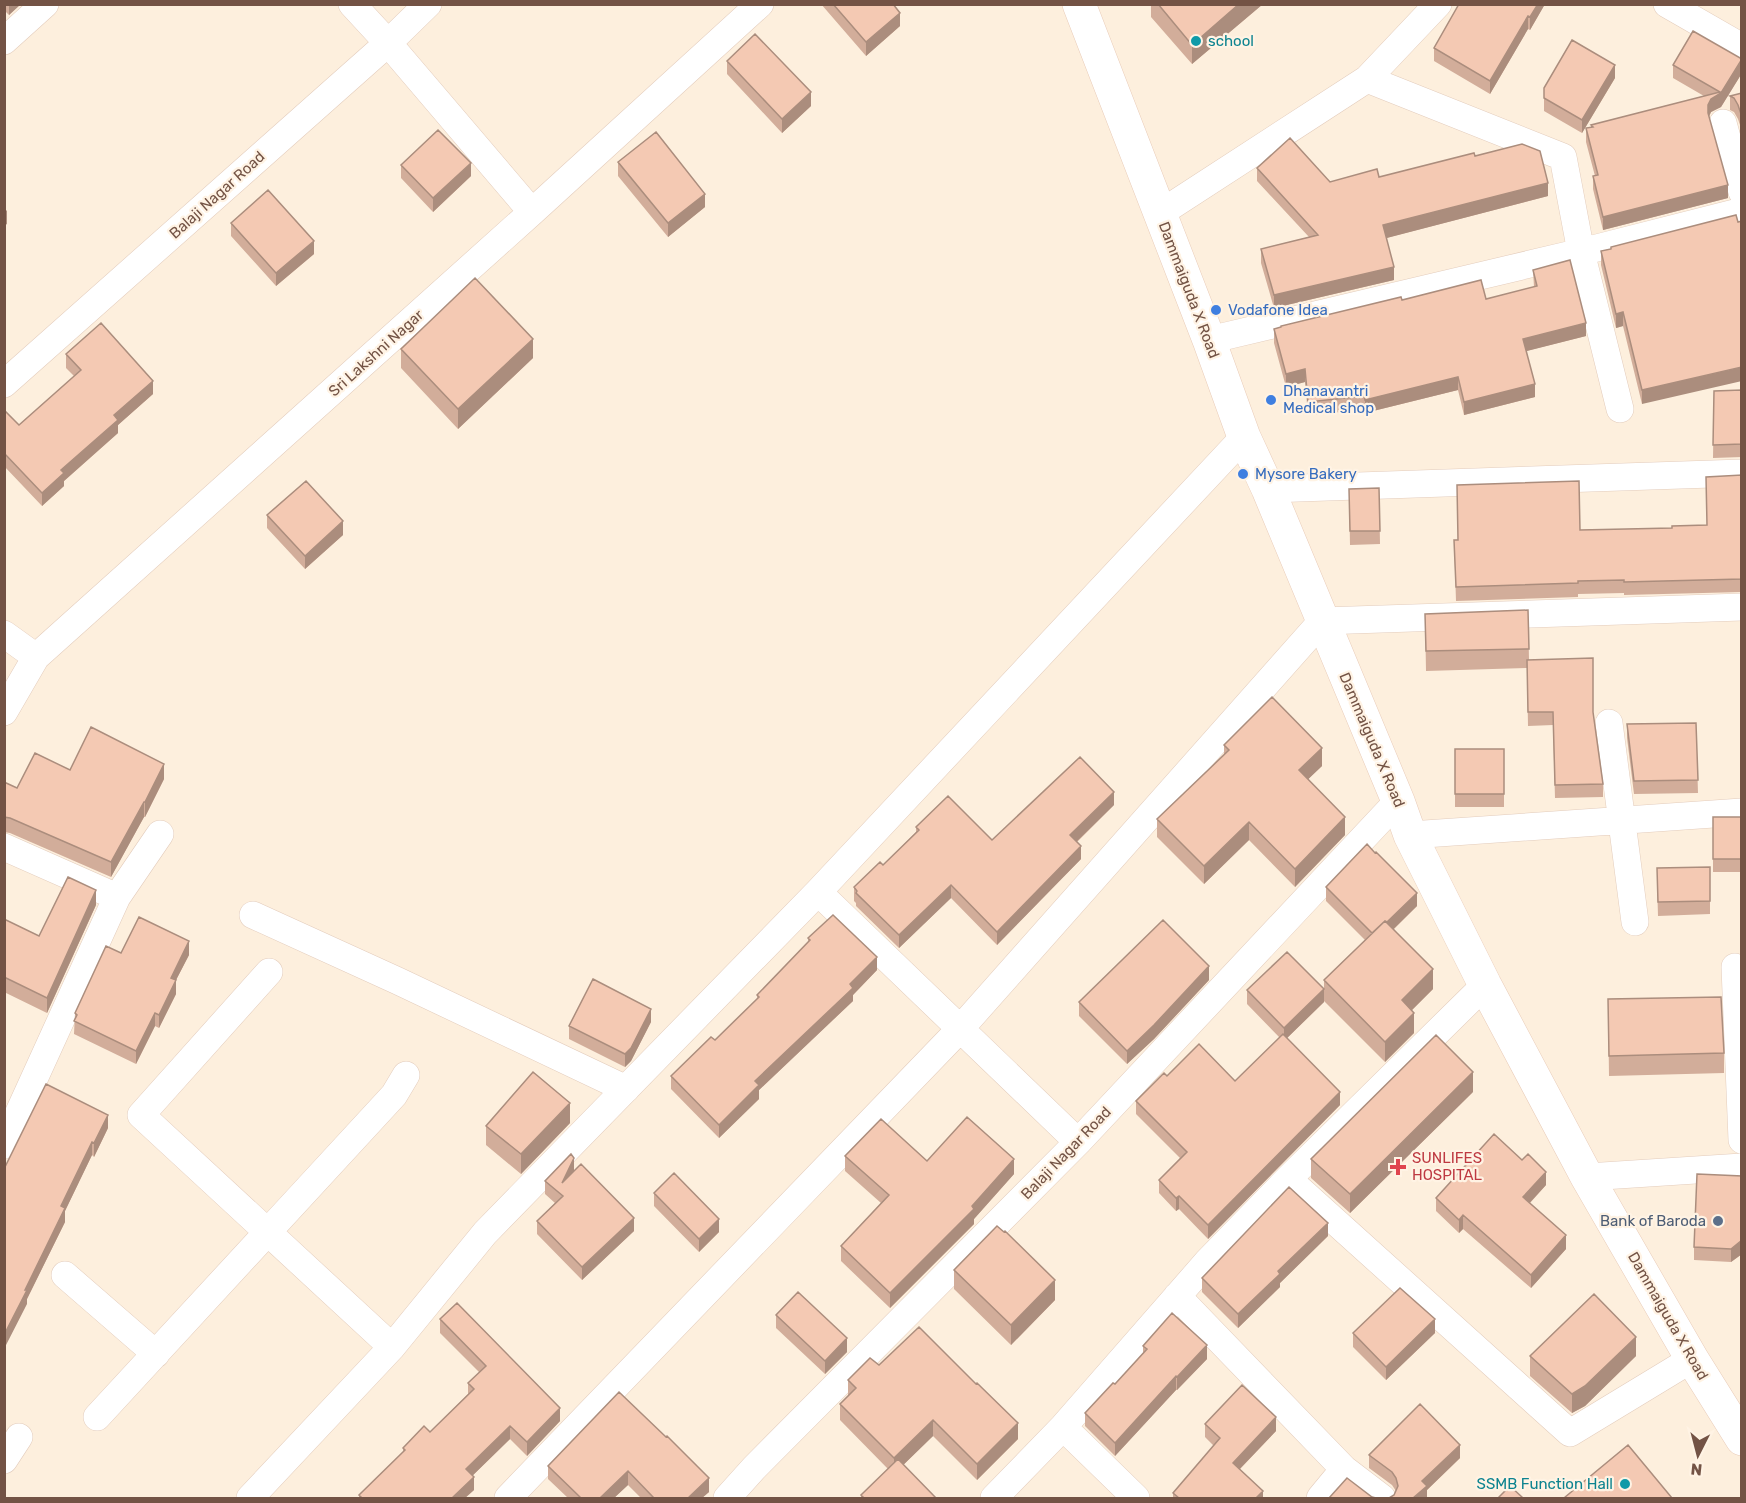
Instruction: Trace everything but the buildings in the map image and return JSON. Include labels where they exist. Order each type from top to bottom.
[{"type":"street","points":[[4,41],[45,4]]},
{"type":"street","points":[[352,4],[532,212]]},
{"type":"street","name":"Balaji Nagar Road","points":[[4,384],[388,43],[428,4]]},
{"type":"street","name":"Sri Lakshni Nagar","points":[[4,712],[36,657],[760,4]]},
{"type":"street","name":"Dammaiguda X Road","points":[[1079,4],[1209,340],[1244,437],[1268,489],[1398,801],[1410,835],[1485,985],[1587,1177],[1692,1359],[1737,1424]]},
{"type":"street","points":[[1159,214],[1367,79],[1438,4]]},
{"type":"street","points":[[1667,4],[1742,47]]},
{"type":"street","points":[[1367,79],[1563,157],[1581,252],[1620,409]]},
{"type":"street","points":[[1723,123],[1742,192]]},
{"type":"street","points":[[1209,340],[1581,252],[1742,211]]},
{"type":"street","points":[[250,1498],[392,1347],[485,1233],[818,892],[1244,437]]},
{"type":"street","points":[[1268,489],[1742,473]]},
{"type":"street","points":[[508,1498],[960,1029],[1322,621],[1742,607]]},
{"type":"street","points":[[4,634],[36,657]]},
{"type":"street","points":[[1609,723],[1635,921]]},
{"type":"street","name":"Balaji Nagar Road","points":[[727,1498],[754,1468],[1078,1142],[1398,801]]},
{"type":"street","points":[[1410,835],[1742,812]]},
{"type":"street","points":[[4,1145],[117,897],[160,834]]},
{"type":"street","points":[[4,847],[117,897]]},
{"type":"street","points":[[818,892],[1078,1142]]},
{"type":"street","points":[[253,915],[408,985],[626,1089]]},
{"type":"street","points":[[1735,967],[1742,1140]]},
{"type":"street","points":[[268,972],[141,1115],[392,1347]]},
{"type":"street","points":[[994,1498],[1063,1427],[1208,1261],[1485,985]]},
{"type":"street","points":[[97,1417],[394,1095],[406,1075]]},
{"type":"street","points":[[1587,1177],[1742,1167]]},
{"type":"street","points":[[1288,1179],[1570,1433],[1692,1359]]},
{"type":"street","points":[[65,1275],[156,1354]]},
{"type":"street","points":[[1177,1296],[1344,1469],[1382,1498]]},
{"type":"street","points":[[1063,1427],[1136,1498]]},
{"type":"street","points":[[4,1460],[19,1437]]},
{"type":"street","points":[[1320,1498],[1344,1469]]},
{"type":"place","name":"school","points":[[1196,41]]},
{"type":"place","name":"Vodafone Idea","points":[[1216,310]]},
{"type":"place","name":"Dhanavantri Medical shop","points":[[1271,400]]},
{"type":"place","name":"Mysore Bakery","points":[[1243,474]]},
{"type":"place","name":"SUNLIFES HOSPITAL","points":[[1398,1167]]},
{"type":"place","name":"Bank of Baroda","points":[[1718,1221]]},
{"type":"place","name":"SSMB Function Hall","points":[[1625,1484]]}]
